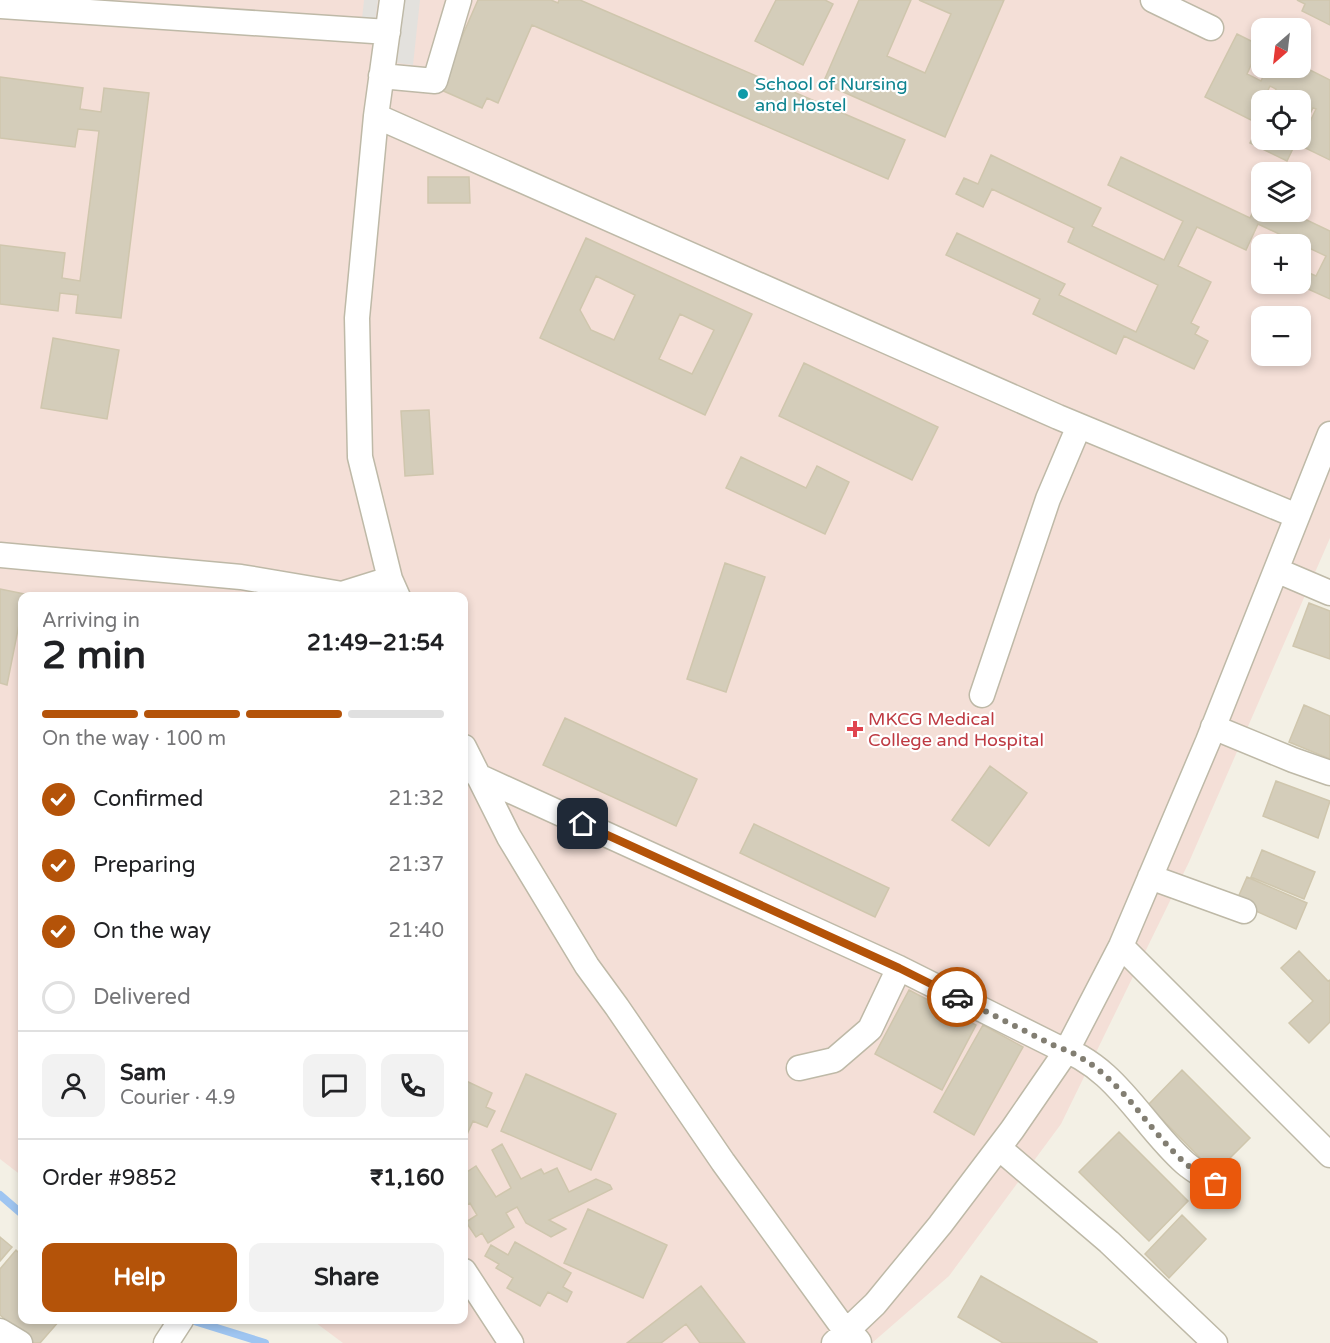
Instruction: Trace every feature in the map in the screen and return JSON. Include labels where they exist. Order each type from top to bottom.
[{"type":"street","points":[[363,592],[394,588],[360,457],[357,318],[375,116],[393,0]]},
{"type":"street","points":[[381,76],[435,81],[459,0]]},
{"type":"street","points":[[1153,0],[1211,28]]},
{"type":"street","points":[[0,6],[388,32]]},
{"type":"street","points":[[375,116],[1079,426],[1297,516]]},
{"type":"street","points":[[982,695],[1048,500],[1079,426]]},
{"type":"street","points":[[468,755],[509,837],[587,966],[846,1340],[940,1225],[999,1148],[1067,1050],[1121,946],[1213,727],[1330,434]]},
{"type":"street","points":[[0,555],[241,577],[323,592]]},
{"type":"street","points":[[1276,570],[1330,594]]},
{"type":"street","points":[[1213,727],[1330,773]]},
{"type":"street","points":[[478,776],[899,968],[1067,1050],[1108,1076],[1186,1164],[1216,1184]]},
{"type":"street","points":[[1150,877],[1244,911]]},
{"type":"street","points":[[1121,946],[1330,1155]]},
{"type":"street","points":[[799,1068],[834,1060],[870,1029],[899,968]]},
{"type":"street","points":[[999,1148],[1108,1242],[1215,1343]]},
{"type":"street","points":[[468,1277],[511,1343]]},
{"type":"street","points":[[0,1330],[20,1343]]},
{"type":"shaded area","name":"MKCG Medical College and Hospital","points":[[0,0],[1330,0],[1330,538],[1189,862],[1061,1124],[949,1276],[872,1343],[343,1343],[317,1324],[468,1324],[468,592],[18,592],[18,1173],[0,1159]]},
{"type":"shaded area","points":[[364,0],[378,0],[375,21],[362,19]]},
{"type":"shaded area","points":[[404,0],[420,0],[413,65],[397,63]]},
{"type":"building","name":"School of Nursing and Hostel","points":[[478,0],[551,0],[558,3],[559,0],[580,0],[905,140],[888,179],[532,25],[498,103],[487,98],[482,108],[439,89]]},
{"type":"building","points":[[776,0],[825,0],[833,4],[803,65],[755,41]]},
{"type":"building","points":[[859,0],[911,0],[887,56],[925,73],[951,14],[919,0],[1004,0],[945,137],[823,83]]},
{"type":"building","points":[[1297,0],[1330,0],[1330,25],[1302,11],[1305,4]]},
{"type":"building","points":[[1237,34],[1251,41],[1251,65],[1247,74],[1251,78],[1261,81],[1262,78],[1311,78],[1311,70],[1330,80],[1330,160],[1309,150],[1311,120],[1316,109],[1313,108],[1311,112],[1311,90],[1276,90],[1270,86],[1268,90],[1251,90],[1251,120],[1205,97]]},
{"type":"building","points":[[0,77],[83,88],[80,109],[101,112],[104,88],[149,93],[121,318],[76,313],[78,295],[60,293],[58,311],[0,304],[0,245],[65,253],[62,278],[80,281],[99,131],[78,129],[75,147],[0,138]]},
{"type":"building","points":[[1264,150],[1292,150],[1287,161]]},
{"type":"building","points":[[991,155],[1101,208],[1092,226],[1164,260],[1183,221],[1108,185],[1121,157],[1250,218],[1251,216],[1251,222],[1311,222],[1330,231],[1330,299],[1311,290],[1311,274],[1316,276],[1326,256],[1311,249],[1311,234],[1279,234],[1258,224],[1253,234],[1251,234],[1246,250],[1197,227],[1178,266],[1211,282],[1191,323],[1199,327],[1195,334],[1208,341],[1194,369],[1124,336],[1116,354],[1033,314],[1040,299],[946,255],[957,233],[1065,284],[1059,295],[1136,332],[1158,285],[1068,242],[1074,228],[992,189],[983,207],[956,194],[964,178],[978,184]]},
{"type":"building","points":[[428,177],[469,177],[470,203],[428,203]]},
{"type":"building","points":[[586,238],[752,314],[705,415],[540,338]],"holes":[[[596,276],[635,295],[614,340],[591,330],[580,310]],[[680,314],[714,330],[692,374],[659,359]]]},
{"type":"building","points":[[53,338],[119,350],[107,419],[41,408]]},
{"type":"building","points":[[804,363],[938,427],[912,480],[779,416]]},
{"type":"building","points":[[429,410],[433,474],[405,476],[401,411]]},
{"type":"building","points":[[741,457],[806,488],[817,466],[849,482],[825,534],[726,488]]},
{"type":"building","points":[[725,563],[765,577],[726,692],[687,679]]},
{"type":"building","points":[[0,589],[18,593],[18,629],[7,685],[0,683]]},
{"type":"building","points":[[1309,603],[1330,611],[1330,659],[1293,646]]},
{"type":"building","points":[[1304,705],[1330,716],[1330,759],[1289,742]]},
{"type":"building","points":[[565,718],[697,779],[676,826],[543,765]]},
{"type":"building","points":[[990,766],[1027,793],[989,846],[952,820]]},
{"type":"building","points":[[1276,781],[1330,801],[1318,838],[1263,816]]},
{"type":"building","points":[[754,824],[889,888],[875,917],[740,853]]},
{"type":"building","points":[[1262,850],[1315,872],[1304,899],[1251,877]]},
{"type":"building","points":[[1247,877],[1307,903],[1296,929],[1236,902]]},
{"type":"building","points":[[1299,951],[1328,981],[1330,980],[1330,1022],[1309,1043],[1289,1023],[1313,1001],[1281,968]]},
{"type":"building","points":[[909,990],[976,1025],[942,1090],[875,1054]]},
{"type":"building","points":[[983,1025],[1023,1047],[974,1135],[934,1112]]},
{"type":"building","points":[[1182,1070],[1250,1138],[1215,1173],[1148,1105]]},
{"type":"building","points":[[526,1074],[616,1114],[591,1170],[501,1131]]},
{"type":"building","points":[[468,1082],[492,1093],[486,1107],[495,1111],[487,1127],[473,1121],[468,1132]]},
{"type":"building","points":[[1119,1132],[1188,1201],[1149,1241],[1079,1172]]},
{"type":"building","points":[[502,1144],[521,1179],[541,1169],[544,1174],[557,1168],[569,1192],[596,1179],[610,1185],[612,1189],[549,1220],[566,1229],[551,1237],[526,1223],[517,1207],[506,1213],[514,1227],[488,1243],[482,1233],[476,1237],[468,1225],[468,1221],[477,1215],[470,1203],[468,1204],[468,1171],[476,1166],[496,1197],[511,1188],[492,1150]]},
{"type":"building","points":[[588,1209],[667,1245],[643,1298],[564,1263]]},
{"type":"building","points":[[1182,1215],[1206,1239],[1169,1278],[1145,1254]]},
{"type":"building","points":[[0,1237],[12,1247],[0,1261]]},
{"type":"building","points":[[515,1242],[571,1273],[563,1287],[572,1292],[567,1302],[548,1292],[540,1306],[507,1288],[513,1278],[496,1268],[499,1264],[485,1256],[491,1245],[508,1255]]},
{"type":"building","points":[[16,1250],[18,1252],[18,1324],[57,1324],[40,1343],[33,1343],[0,1315],[0,1269]]},
{"type":"building","points":[[981,1276],[1097,1343],[1003,1343],[958,1317]]},
{"type":"building","points":[[701,1286],[745,1343],[700,1343],[686,1324],[661,1343],[627,1343]]},
{"type":"waterway","points":[[0,1195],[18,1211]]},
{"type":"waterway","points":[[204,1324],[265,1343]]},
{"type":"way so far","points":[[957,997],[1067,1050],[1108,1076],[1186,1164],[1216,1184]]},
{"type":"place","name":"School of Nursing and Hostel","points":[[743,94]]},
{"type":"place","name":"MKCG Medical College and Hospital","points":[[855,729]]},
{"type":"route","points":[[583,824],[899,968],[957,997]]}]
